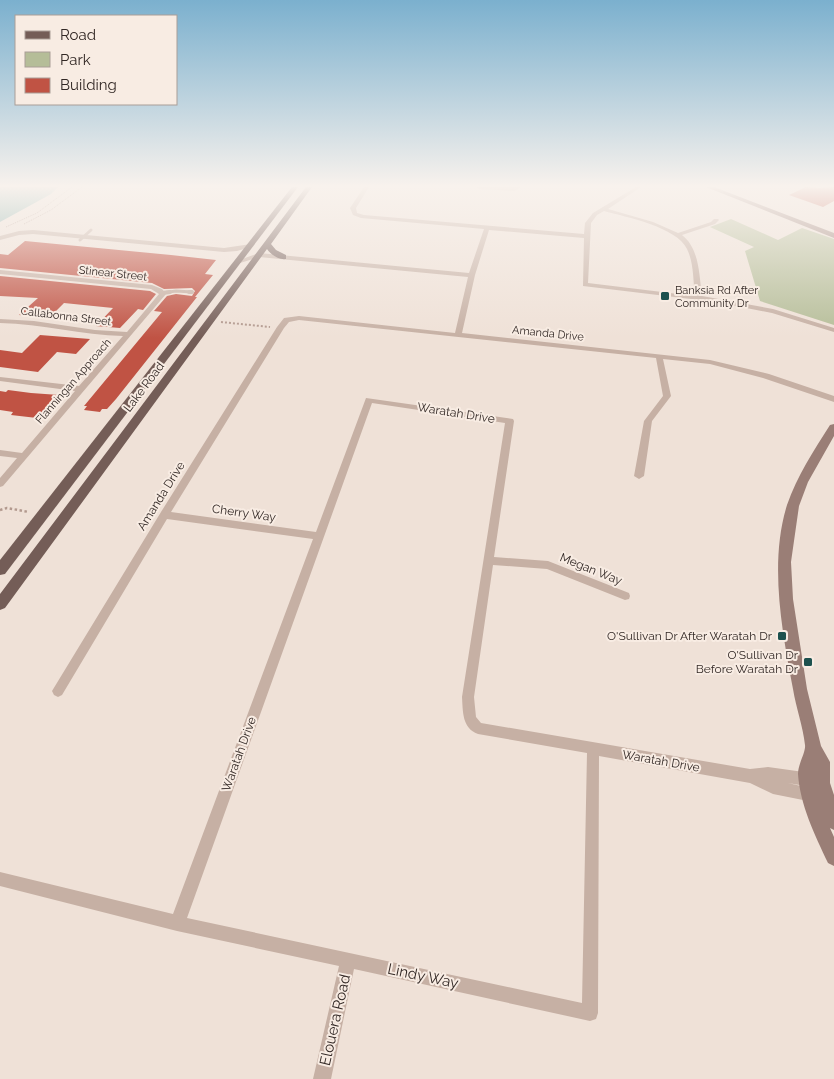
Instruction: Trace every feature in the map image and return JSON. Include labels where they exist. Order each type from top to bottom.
[{"type":"main road","name":"Lake Road","points":[[0,570],[231,261],[250,247],[257,237]]},
{"type":"main road","name":"Lake Road","points":[[0,604],[272,237]]},
{"type":"main road","points":[[267,244],[273,252],[283,258]]},
{"type":"street","points":[[70,237],[224,250],[250,247],[259,255]]},
{"type":"street","points":[[458,335],[472,275],[484,237]]},
{"type":"street","points":[[586,237],[585,285],[700,297],[759,308],[834,330]]},
{"type":"street","points":[[679,237],[690,248],[700,297]]},
{"type":"street","points":[[82,238],[210,252],[231,261],[259,255],[472,275]]},
{"type":"street","name":"Stinear Street","points":[[0,272],[152,288],[162,293]]},
{"type":"street","name":"Flanningan Approach","points":[[0,484],[22,456],[161,298],[162,293]]},
{"type":"street","name":"Amanda Drive","points":[[58,691],[164,515],[288,317],[659,356],[723,365],[766,376],[834,399]]},
{"type":"street","name":"Callabonna Street","points":[[0,321],[18,321],[89,332],[129,334]]},
{"type":"street","points":[[638,476],[648,421],[667,396],[659,356]]},
{"type":"street","points":[[0,379],[80,389]]},
{"type":"street","name":"Amanda Drive","points":[[801,389],[834,405]]},
{"type":"street","name":"Waratah Drive","points":[[177,923],[369,400],[510,421],[468,697],[470,720],[478,728],[593,750],[750,776],[772,787],[816,788]]},
{"type":"street","points":[[834,429],[802,482],[793,506],[785,562],[786,598],[792,641],[800,689],[814,749],[808,760],[816,788],[824,835],[834,857]]},
{"type":"street","points":[[0,453],[22,456]]},
{"type":"street","name":"Cherry Way","points":[[164,515],[320,536]]},
{"type":"street","name":"Megan Way","points":[[488,561],[548,565],[625,596]]},
{"type":"street","name":"Lindy Way","points":[[0,879],[177,923],[590,1013],[593,750]]},
{"type":"street","points":[[816,788],[834,821]]},
{"type":"street","name":"Elouera Road","points":[[322,1079],[348,960]]},
{"type":"lane","points":[[162,293],[176,291],[192,292]]},
{"type":"path","points":[[217,321],[274,328]]},
{"type":"path","points":[[0,510],[7,508],[33,513]]},
{"type":"green space","points":[[733,237],[772,237],[778,240],[783,237],[834,239],[834,325],[760,301],[745,251],[754,247]]},
{"type":"building","points":[[25,241],[216,260],[205,274],[213,275],[195,297],[197,297],[116,399],[107,409],[102,409],[100,412],[84,410],[87,406],[84,406],[162,312],[154,311],[167,296],[176,294],[192,296],[195,291],[192,288],[164,289],[152,283],[0,268],[0,254],[8,255]]},
{"type":"building","points":[[0,276],[150,291],[156,294],[143,310],[138,309],[120,328],[96,326],[113,308],[64,303],[49,318],[19,315],[38,298],[0,296]]},
{"type":"building","points":[[40,335],[90,339],[76,354],[57,352],[38,372],[0,367],[0,350],[22,353]]},
{"type":"building","points":[[8,390],[59,395],[43,414],[37,418],[11,415],[13,412],[0,410],[0,391],[6,392]]},
{"type":"place","name":"Banksia Rd After Community Dr","points":[[665,296]]},
{"type":"place","name":"O'Sullivan Dr After Waratah Dr","points":[[782,636]]},
{"type":"place","name":"O'Sullivan Dr Before Waratah Dr","points":[[808,662]]}]
